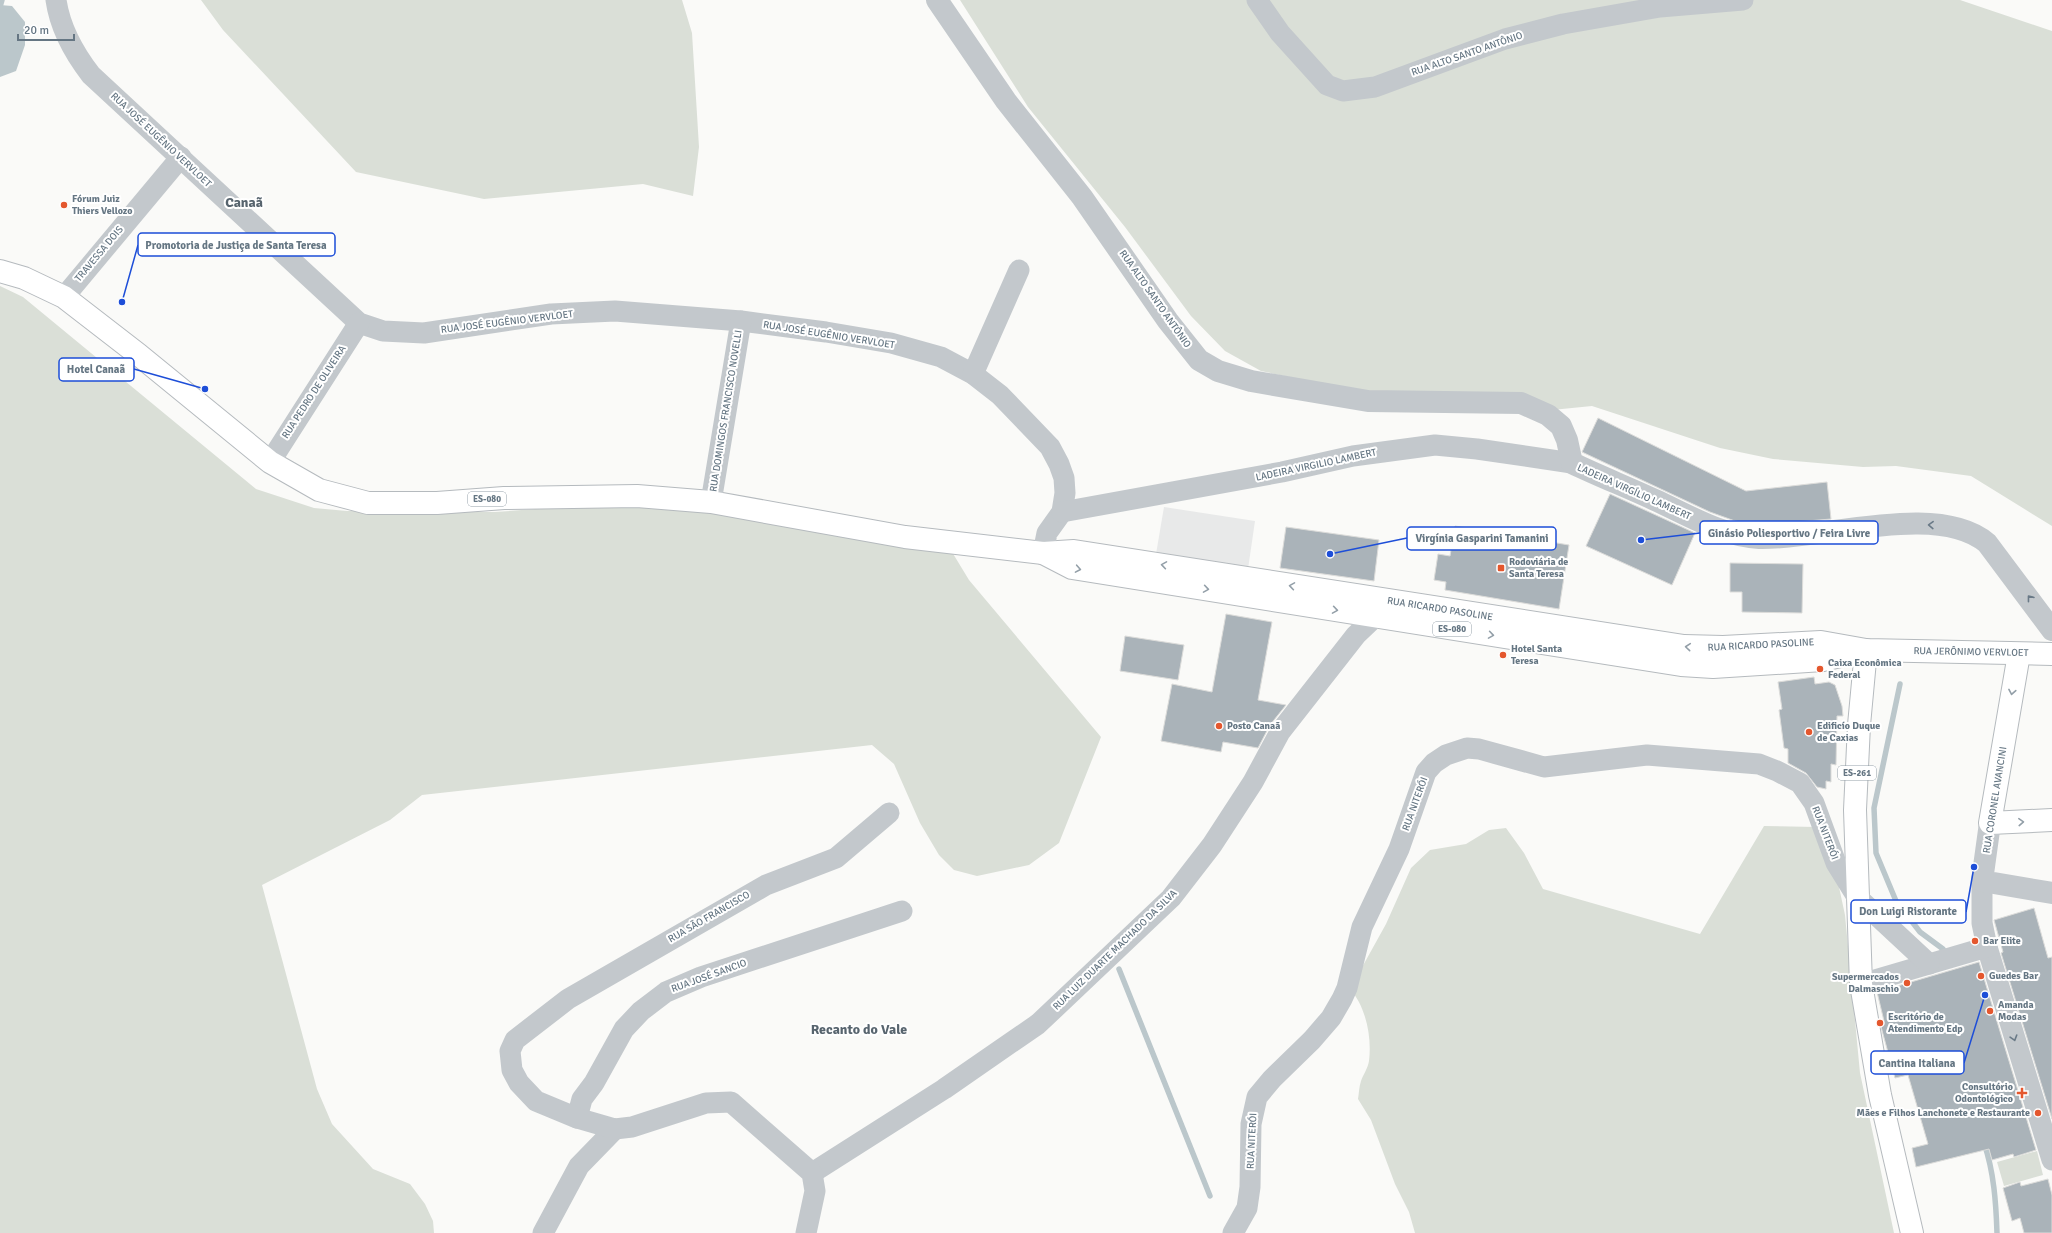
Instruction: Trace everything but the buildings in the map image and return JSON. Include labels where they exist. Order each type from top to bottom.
[{"type":"main road","name":"ES-080","points":[[0,271],[24,278],[64,297],[139,355],[270,462],[319,490],[368,503],[437,503],[504,498],[637,496],[711,502],[905,537],[1043,553]]},
{"type":"main road","name":"RUA RICARDO PASOLINE","points":[[1043,553],[1074,551],[1684,646],[1723,647],[1821,642],[1866,650]]},
{"type":"main road","name":"RUA RICARDO PASOLINE","points":[[1043,553],[1072,568],[1700,667],[1823,660],[1866,650]]},
{"type":"main road","name":"RUA JERÔNIMO VERVLOET","points":[[1866,650],[2052,654]]},
{"type":"main road","name":"ES-261","points":[[1866,650],[1859,725],[1855,810],[1861,984],[1880,1095],[1912,1233]]},
{"type":"main road","name":"RUA CORONEL AVANCINI","points":[[1990,823],[2019,654]]},
{"type":"main road","points":[[1990,823],[2052,820]]},
{"type":"street","name":"RUA JOSÉ EUGÊNIO VERVLOET","points":[[56,0],[65,32],[77,57],[87,69],[359,323],[383,331],[424,332],[551,314],[615,311],[741,321],[826,332],[891,343],[941,357],[973,374],[1000,395],[1050,447],[1064,478],[1065,493],[1062,512],[1047,533],[1043,553]]},
{"type":"street","name":"RUA ALTO SANTO ANTÔNIO","points":[[937,0],[1006,101],[1082,197],[1168,321],[1199,360],[1218,371],[1251,381],[1368,401],[1521,403],[1548,415],[1561,426],[1567,440],[1572,463]]},
{"type":"street","name":"RUA ALTO SANTO ANTÔNIO","points":[[1257,0],[1280,33],[1327,85],[1343,91],[1375,87],[1505,39],[1563,24],[1660,7],[1743,0]]},
{"type":"street","name":"TRAVESSA DOIS","points":[[64,297],[181,157]]},
{"type":"street","points":[[973,374],[1019,270]]},
{"type":"street","name":"RUA DOMINGOS FRANCISCO NOVELLI","points":[[711,502],[741,321]]},
{"type":"street","name":"RUA PEDRO DE OLIVEIRA","points":[[270,462],[359,323]]},
{"type":"street","name":"LADEIRA VIRGILIO LAMBERT","points":[[1062,512],[1282,472],[1353,456],[1435,445],[1477,449],[1572,463]]},
{"type":"street","name":"LADEIRA VIRGÍLIO LAMBERT","points":[[1572,463],[1709,526],[1734,534],[1758,538],[1800,537],[1901,524],[1935,524],[1959,528],[1978,535],[1987,543],[2052,630]]},
{"type":"street","name":"RUA LUIZ DUARTE MACHADO DA SILVA","points":[[812,1173],[944,1089],[1038,1024],[1171,898],[1212,844],[1253,782],[1280,732],[1356,635],[1376,616]]},
{"type":"street","name":"RUA NITERÓI","points":[[1233,1233],[1247,1208],[1250,1187],[1251,1124],[1257,1097],[1272,1079],[1312,1040],[1331,1018],[1342,999],[1347,988],[1362,927],[1398,849],[1426,772],[1434,763],[1446,755],[1467,748],[1479,749],[1544,767],[1647,755],[1759,764],[1800,783],[1814,803],[1836,863],[1857,897],[1943,961]]},
{"type":"street","name":"RUA SÃO FRANCISCO","points":[[615,1129],[577,1118],[536,1101],[519,1083],[512,1070],[510,1051],[515,1040],[530,1026],[568,999],[746,896],[766,885],[836,858],[889,813]]},
{"type":"street","name":"RUA CORONEL AVANCINI","points":[[1990,823],[1982,881],[1982,923],[1987,947],[2052,1160]]},
{"type":"street","points":[[1982,881],[2052,893]]},
{"type":"street","name":"RUA JOSÉ SANCIO","points":[[577,1118],[582,1099],[594,1083],[624,1029],[641,1011],[666,992],[701,977],[902,911]]},
{"type":"street","points":[[1861,984],[1987,947]]},
{"type":"street","points":[[543,1233],[579,1166],[615,1129],[632,1127],[706,1103],[731,1102],[812,1173],[816,1191],[806,1233]]},
{"type":"shaded area","points":[[201,0],[682,0],[692,33],[699,147],[693,196],[643,184],[484,199],[356,172],[223,30]]},
{"type":"shaded area","points":[[960,0],[1960,0],[2052,31],[2052,526],[1971,476],[1896,466],[1863,467],[1773,459],[1720,448],[1592,406],[1542,411],[1375,395],[1261,371],[1225,351],[1191,316],[1125,227],[1028,107]]},
{"type":"shaded area","points":[[0,5],[12,6],[25,22],[25,45],[16,71],[0,77]]},
{"type":"shaded area","points":[[0,286],[23,297],[256,489],[314,508],[347,511],[495,512],[616,503],[675,503],[952,552],[969,580],[1101,737],[1059,843],[1029,865],[977,876],[954,870],[939,855],[920,823],[894,764],[872,745],[422,795],[390,820],[262,885],[317,1089],[332,1124],[373,1169],[410,1184],[425,1204],[433,1221],[434,1233],[0,1233]]},
{"type":"shaded area","points":[[1164,507],[1255,521],[1248,569],[1156,554]]},
{"type":"shaded area","points":[[1764,826],[1816,827],[1839,887],[1845,915],[1860,1073],[1894,1233],[1415,1233],[1409,1212],[1395,1184],[1371,1120],[1358,1099],[1360,1083],[1368,1066],[1370,1042],[1364,1013],[1356,996],[1350,989],[1386,924],[1411,868],[1430,850],[1466,844],[1489,830],[1506,828],[1524,853],[1543,889],[1700,934]]},
{"type":"shaded area","points":[[2037,1151],[2043,1175],[2004,1186],[1997,1162]]},
{"type":"waterway","points":[[0,7],[2,0]]},
{"type":"waterway","points":[[1900,684],[1874,808],[1876,853],[1896,901],[1920,932],[1943,949],[1946,955]]},
{"type":"waterway","points":[[1119,969],[1210,1196]]},
{"type":"waterway","points":[[1984,1143],[1992,1176],[1997,1233]]},
{"type":"place","name":"Fórum Juiz Thiers Vellozo","points":[[64,205]]},
{"type":"place","name":"Promotoria de Justiça de Santa Teresa","points":[[122,302]]},
{"type":"place","name":"Hotel Canaã","points":[[205,389]]},
{"type":"place","name":"Ginásio Poliesportivo / Feira Livre","points":[[1641,540]]},
{"type":"place","name":"Virgínia Gasparini Tamanini","points":[[1330,554]]},
{"type":"place","name":"Rodoviária de Santa Teresa","points":[[1501,568]]},
{"type":"place","name":"Hotel Santa Teresa","points":[[1503,655]]},
{"type":"place","name":"Caixa Econômica Federal","points":[[1820,669]]},
{"type":"place","name":"Posto Canaã","points":[[1219,726]]},
{"type":"place","name":"Edificío Duque de Caxias","points":[[1809,732]]},
{"type":"place","name":"Don Luigi Ristorante","points":[[1974,867]]},
{"type":"place","name":"Bar Elite","points":[[1975,941]]},
{"type":"place","name":"Guedes Bar","points":[[1981,976]]},
{"type":"place","name":"Supermercados Dalmaschio","points":[[1907,983]]},
{"type":"place","name":"Cantina Italiana","points":[[1985,995]]},
{"type":"place","name":"Amanda Modas","points":[[1990,1011]]},
{"type":"place","name":"Escritório de Atendimento Edp","points":[[1880,1023]]},
{"type":"place","name":"Consultório Odontológico","points":[[2022,1093]]},
{"type":"place","name":"Mães e Filhos Lanchonete e Restaurante","points":[[2038,1113]]},
{"type":"district","name":"Canaã","points":[[244,202]]},
{"type":"district","name":"Recanto do Vale","points":[[859,1029]]}]
